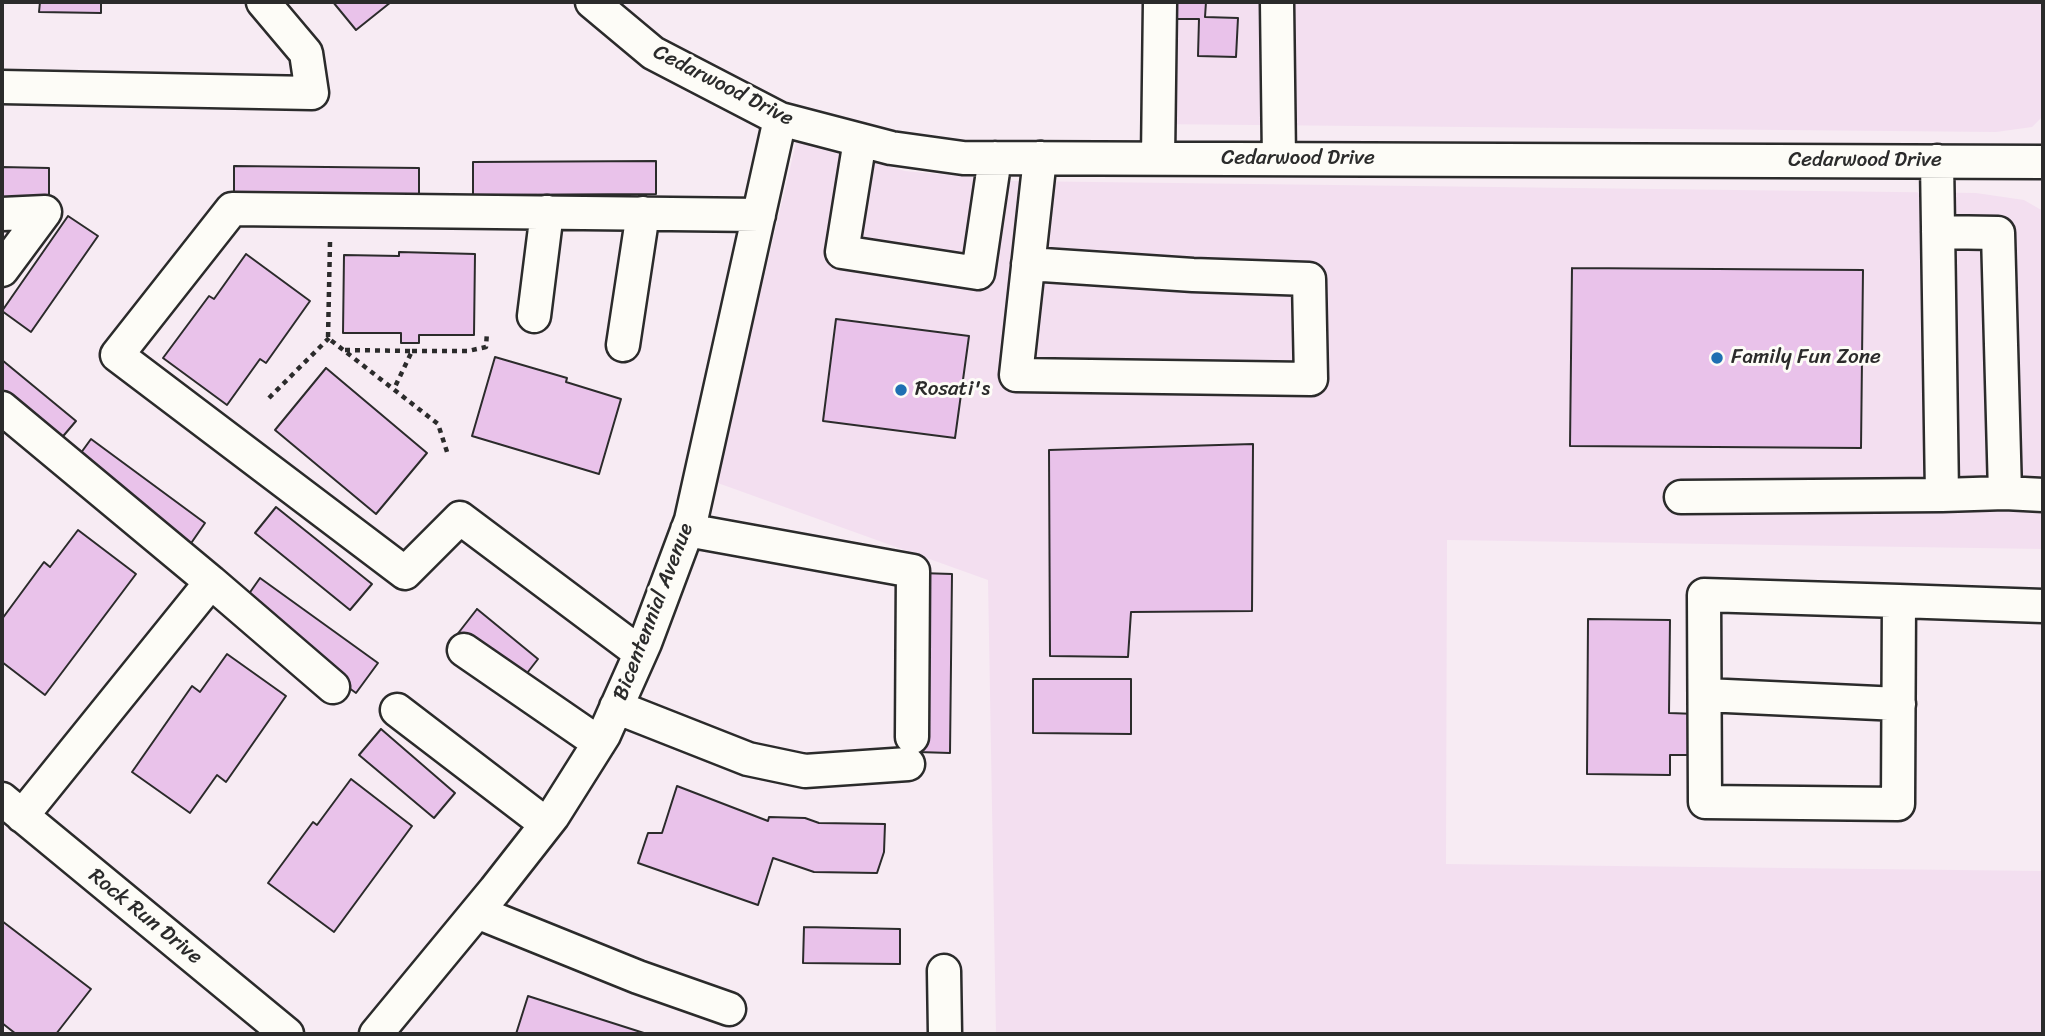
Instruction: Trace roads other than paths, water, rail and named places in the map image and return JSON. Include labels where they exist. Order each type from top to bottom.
[{"type":"street","points":[[2,87],[312,93],[306,53],[263,2]]},
{"type":"street","name":"Cedarwood Drive","points":[[592,2],[653,54],[780,119],[891,148],[963,158],[2043,162]]},
{"type":"street","points":[[1158,158],[1160,2]]},
{"type":"street","points":[[1278,2],[1279,159]]},
{"type":"street","name":"Bicentennial Avenue","points":[[376,1034],[547,824],[599,743],[617,707],[687,530],[780,119]]},
{"type":"street","points":[[860,140],[842,252],[978,273],[995,158]]},
{"type":"street","points":[[1028,264],[1193,275],[1309,279],[1311,379],[1016,375],[1028,264],[1040,158]]},
{"type":"street","points":[[1937,161],[1942,495]]},
{"type":"street","points":[[640,653],[460,518],[405,573],[117,355],[232,209],[759,215]]},
{"type":"street","points":[[2,214],[45,212],[2,270]]},
{"type":"street","points":[[534,316],[547,212]]},
{"type":"street","points":[[623,345],[643,213]]},
{"type":"street","points":[[1938,232],[1998,233],[2005,493]]},
{"type":"street","points":[[2,408],[333,687]]},
{"type":"street","points":[[1681,497],[2005,493],[2043,495]]},
{"type":"street","points":[[617,707],[748,759],[804,771],[910,750],[913,571],[687,530]]},
{"type":"street","points":[[12,808],[211,582]]},
{"type":"street","points":[[1899,601],[1898,804],[1706,802],[1704,596],[1899,601],[2043,606]]},
{"type":"street","points":[[464,650],[599,743]]},
{"type":"street","points":[[1705,695],[1899,704]]},
{"type":"street","points":[[397,710],[547,824]]},
{"type":"street","name":"Rock Run Drive","points":[[12,808],[287,1034]]},
{"type":"street","points":[[477,912],[729,1009]]},
{"type":"street","points":[[944,971],[945,1034]]},
{"type":"place","name":"Family Fun Zone","points":[[1717,358]]},
{"type":"place","name":"Rosati's","points":[[901,390]]}]
